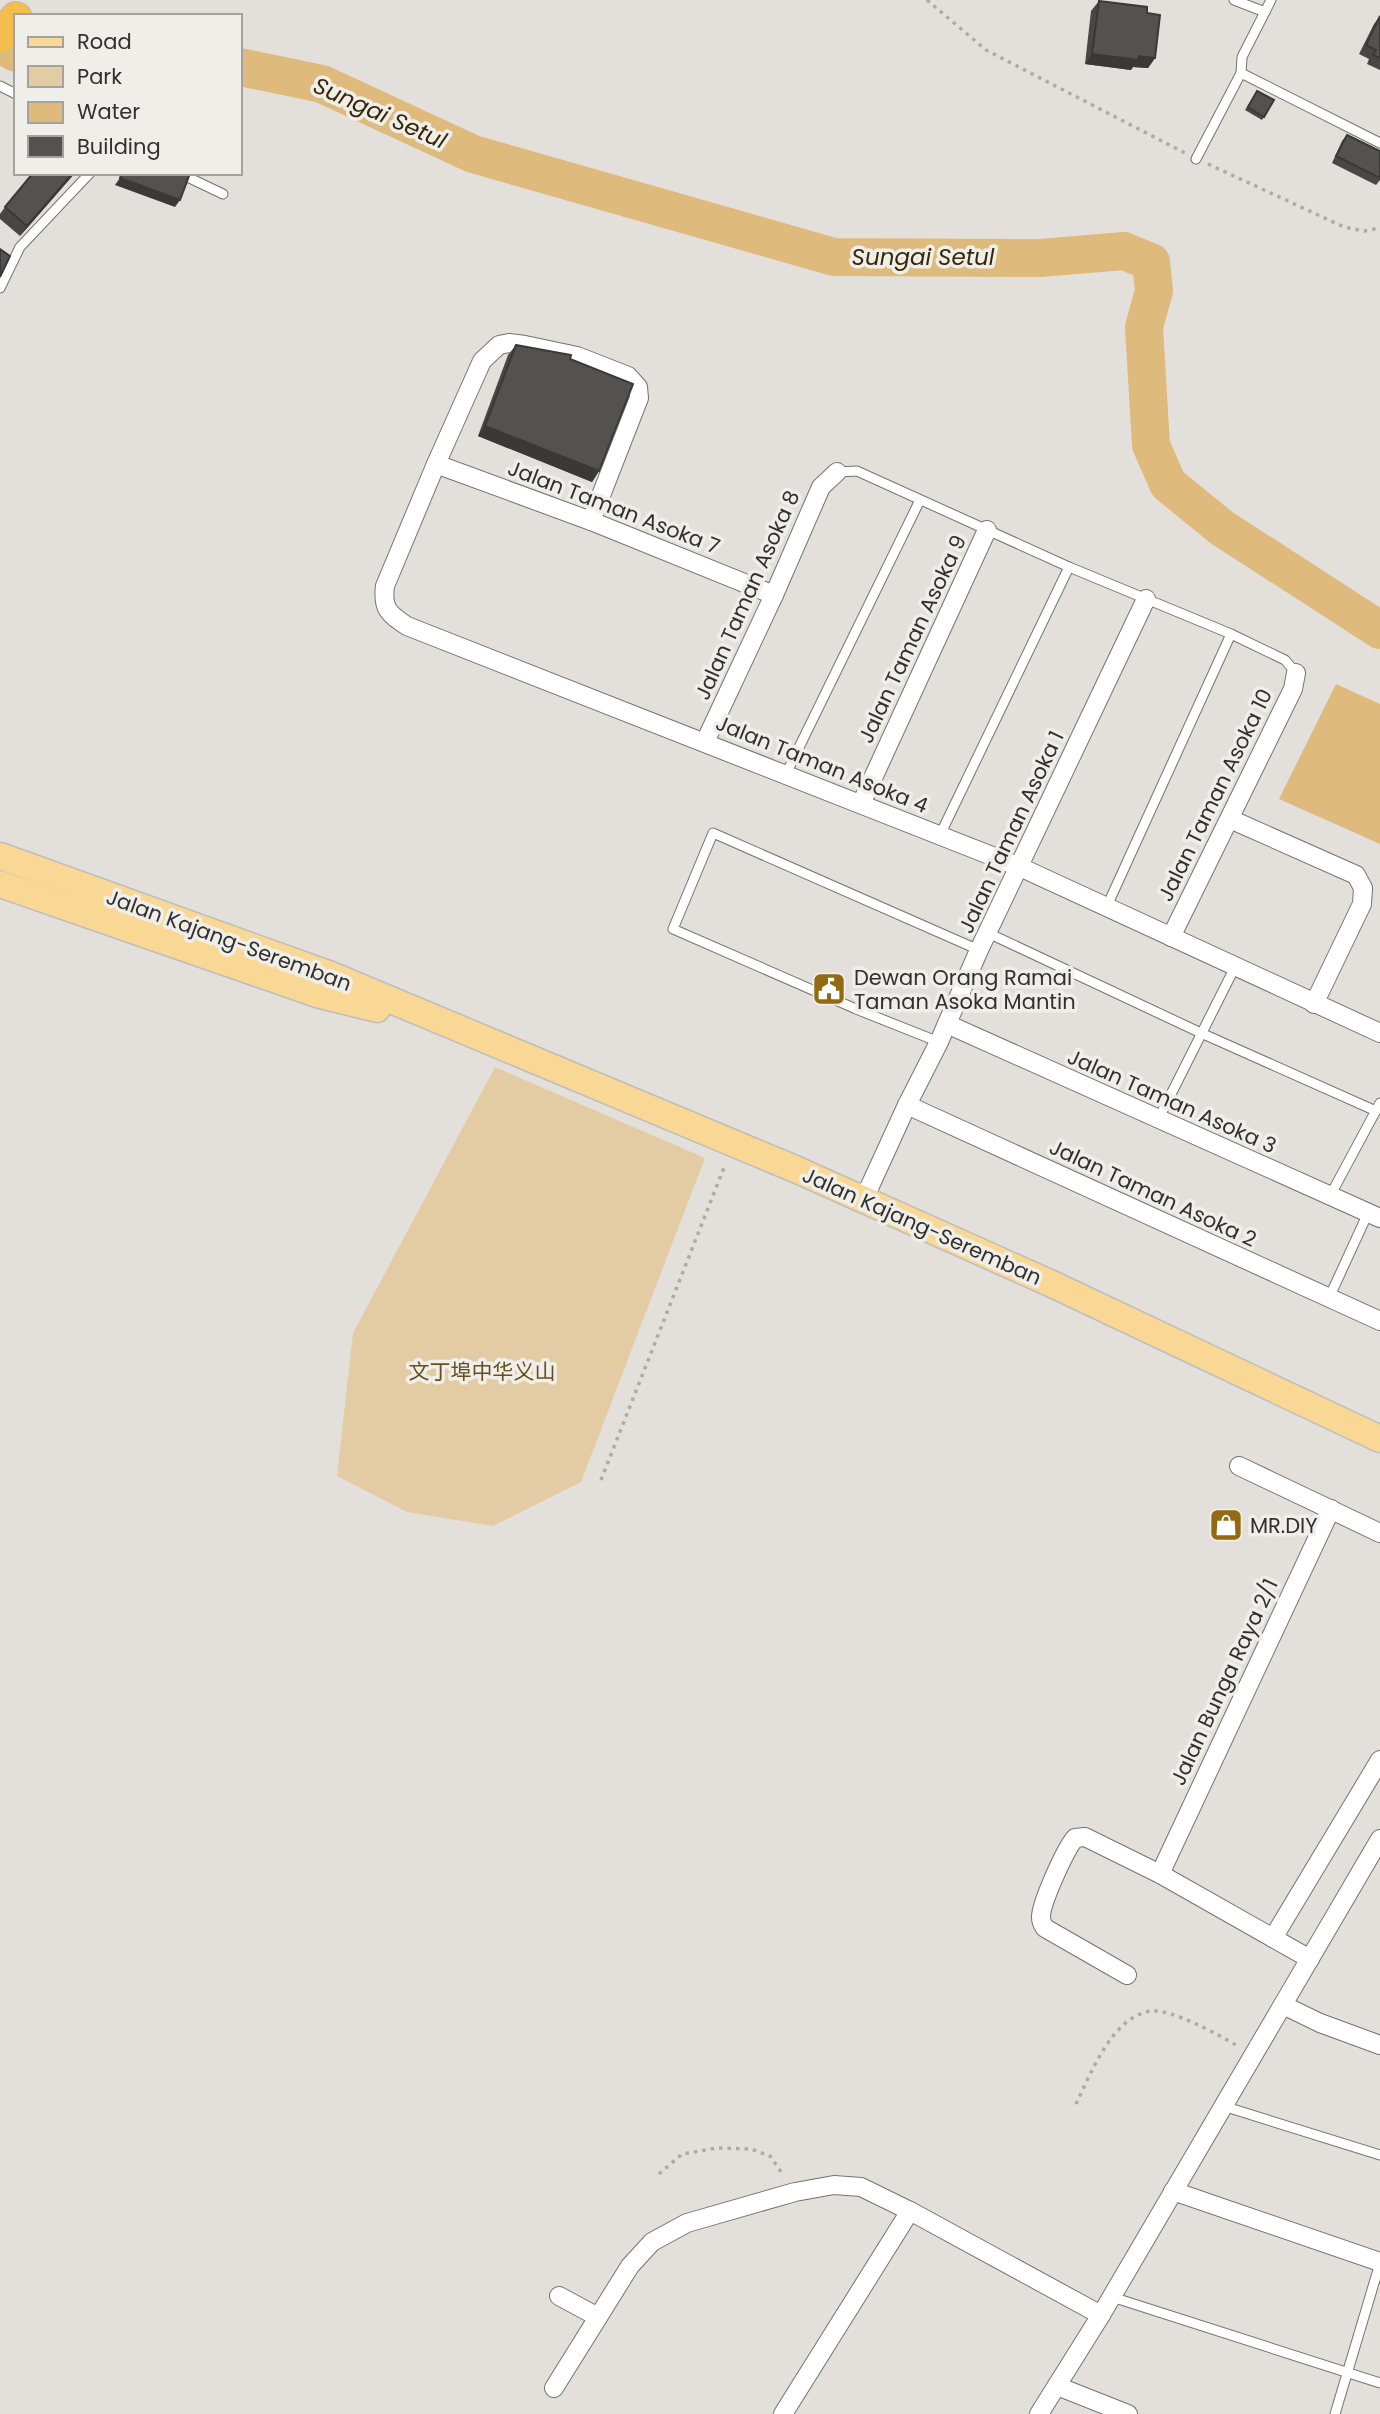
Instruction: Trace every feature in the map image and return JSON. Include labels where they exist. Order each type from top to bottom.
[{"type":"highway","points":[[19,14],[30,0]]},
{"type":"highway","points":[[0,38],[14,21]]},
{"type":"main road","name":"Jalan Kajang-Seremban","points":[[0,856],[331,975],[734,1143],[1064,1290],[1380,1439]]},
{"type":"main road","name":"Jalan Kajang-Seremban","points":[[0,884],[320,995],[457,1028]]},
{"type":"street","points":[[436,464],[482,361],[499,345],[525,345],[577,356],[628,376],[638,387],[639,398],[592,521]]},
{"type":"street","name":"Jalan Taman Asoka 7","points":[[436,464],[592,521],[774,595]]},
{"type":"street","name":"Jalan Taman Asoka 4","points":[[436,464],[386,586],[386,608],[393,617],[407,626],[1020,867],[1380,1033]]},
{"type":"street","name":"Jalan Taman Asoka 8","points":[[705,742],[821,487],[836,472]]},
{"type":"street","name":"Jalan Taman Asoka 9","points":[[861,804],[987,530]]},
{"type":"street","name":"Jalan Taman Asoka 1","points":[[864,1199],[1146,599]]},
{"type":"street","name":"Jalan Taman Asoka 10","points":[[1171,937],[1293,690],[1296,673]]},
{"type":"street","points":[[1230,819],[1356,875],[1363,888],[1362,904],[1314,1004]]},
{"type":"street","name":"Jalan Taman Asoka 3","points":[[947,1024],[1374,1215]]},
{"type":"street","name":"Jalan Taman Asoka 2","points":[[907,1105],[1380,1321]]},
{"type":"street","points":[[1239,1466],[1380,1533]]},
{"type":"street","name":"Jalan Bunga Raya 2/1","points":[[1160,1874],[1331,1509]]},
{"type":"street","points":[[1273,1938],[1380,1760]]},
{"type":"street","points":[[1127,1975],[1045,1928],[1042,1923],[1042,1910],[1067,1847],[1074,1838],[1085,1838],[1160,1874],[1310,1959]]},
{"type":"street","points":[[1038,2414],[1112,2297],[1380,1839]]},
{"type":"street","points":[[1283,2005],[1320,2023],[1380,2045]]},
{"type":"street","points":[[554,2388],[630,2266],[652,2242],[687,2223],[795,2192],[834,2185],[861,2187],[1101,2315]]},
{"type":"street","points":[[1173,2191],[1380,2263]]},
{"type":"street","points":[[783,2414],[910,2211]]},
{"type":"street","points":[[559,2296],[598,2317]]},
{"type":"street","points":[[1057,2386],[1128,2414]]},
{"type":"lane","points":[[1234,0],[1265,12]]},
{"type":"lane","points":[[1196,159],[1241,74],[1242,57],[1271,0]]},
{"type":"lane","points":[[1241,74],[1380,144]]},
{"type":"lane","points":[[0,288],[20,247],[88,175]]},
{"type":"lane","points":[[183,175],[223,194]]},
{"type":"lane","points":[[836,472],[857,471],[1069,567],[1231,634],[1285,660],[1296,673]]},
{"type":"lane","points":[[786,774],[920,499]]},
{"type":"lane","points":[[940,835],[1069,567]]},
{"type":"lane","points":[[1107,906],[1231,634]]},
{"type":"lane","points":[[939,1042],[673,929],[713,834],[979,950]]},
{"type":"lane","points":[[988,933],[1201,1033],[1378,1107],[1329,1196]]},
{"type":"lane","points":[[1158,1120],[1235,967]]},
{"type":"lane","points":[[1329,1298],[1374,1215]]},
{"type":"lane","points":[[1223,2106],[1380,2155]]},
{"type":"lane","points":[[1335,2414],[1380,2263]]},
{"type":"lane","points":[[1112,2297],[1380,2383]]},
{"type":"path","points":[[927,0],[986,50],[1196,159],[1345,227],[1364,231],[1380,228]]},
{"type":"path","points":[[601,1480],[734,1143]]},
{"type":"path","points":[[1076,2104],[1104,2048],[1129,2020],[1153,2011],[1213,2031],[1253,2056]]},
{"type":"path","points":[[659,2174],[682,2154],[717,2148],[751,2149],[770,2156],[795,2192]]},
{"type":"green space","name":"文丁埠中华义山","points":[[495,1067],[705,1158],[581,1482],[493,1526],[407,1512],[337,1476],[353,1333]]},
{"type":"water","points":[[1336,684],[1380,704],[1380,844],[1279,799]]},
{"type":"building","points":[[1099,1],[1147,7],[1147,13],[1160,15],[1155,58],[1139,56],[1138,60],[1092,54]]},
{"type":"building","points":[[1380,16],[1380,58],[1373,55],[1376,50],[1366,45]]},
{"type":"building","points":[[1257,91],[1274,100],[1264,117],[1248,107]]},
{"type":"building","points":[[1347,135],[1380,151],[1380,178],[1336,156]]},
{"type":"building","points":[[31,175],[71,175],[27,226],[5,207]]},
{"type":"building","points":[[121,175],[189,176],[180,200],[120,178]]},
{"type":"building","points":[[0,249],[10,256],[0,277]]},
{"type":"building","points":[[516,345],[571,355],[570,359],[633,384],[599,471],[485,426]]},
{"type":"waterway","name":"Sungai Setul","points":[[0,44],[14,52]]},
{"type":"waterway","name":"Sungai Setul","points":[[242,67],[322,84],[473,154],[834,257],[1040,258],[1124,251],[1151,262],[1154,291],[1144,327],[1151,445],[1168,484],[1222,528],[1380,630]]},
{"type":"place","name":"Dewan Orang Ramai Taman Asoka Mantin","points":[[829,989]]},
{"type":"place","name":"MR.DIY","points":[[1226,1525]]}]
